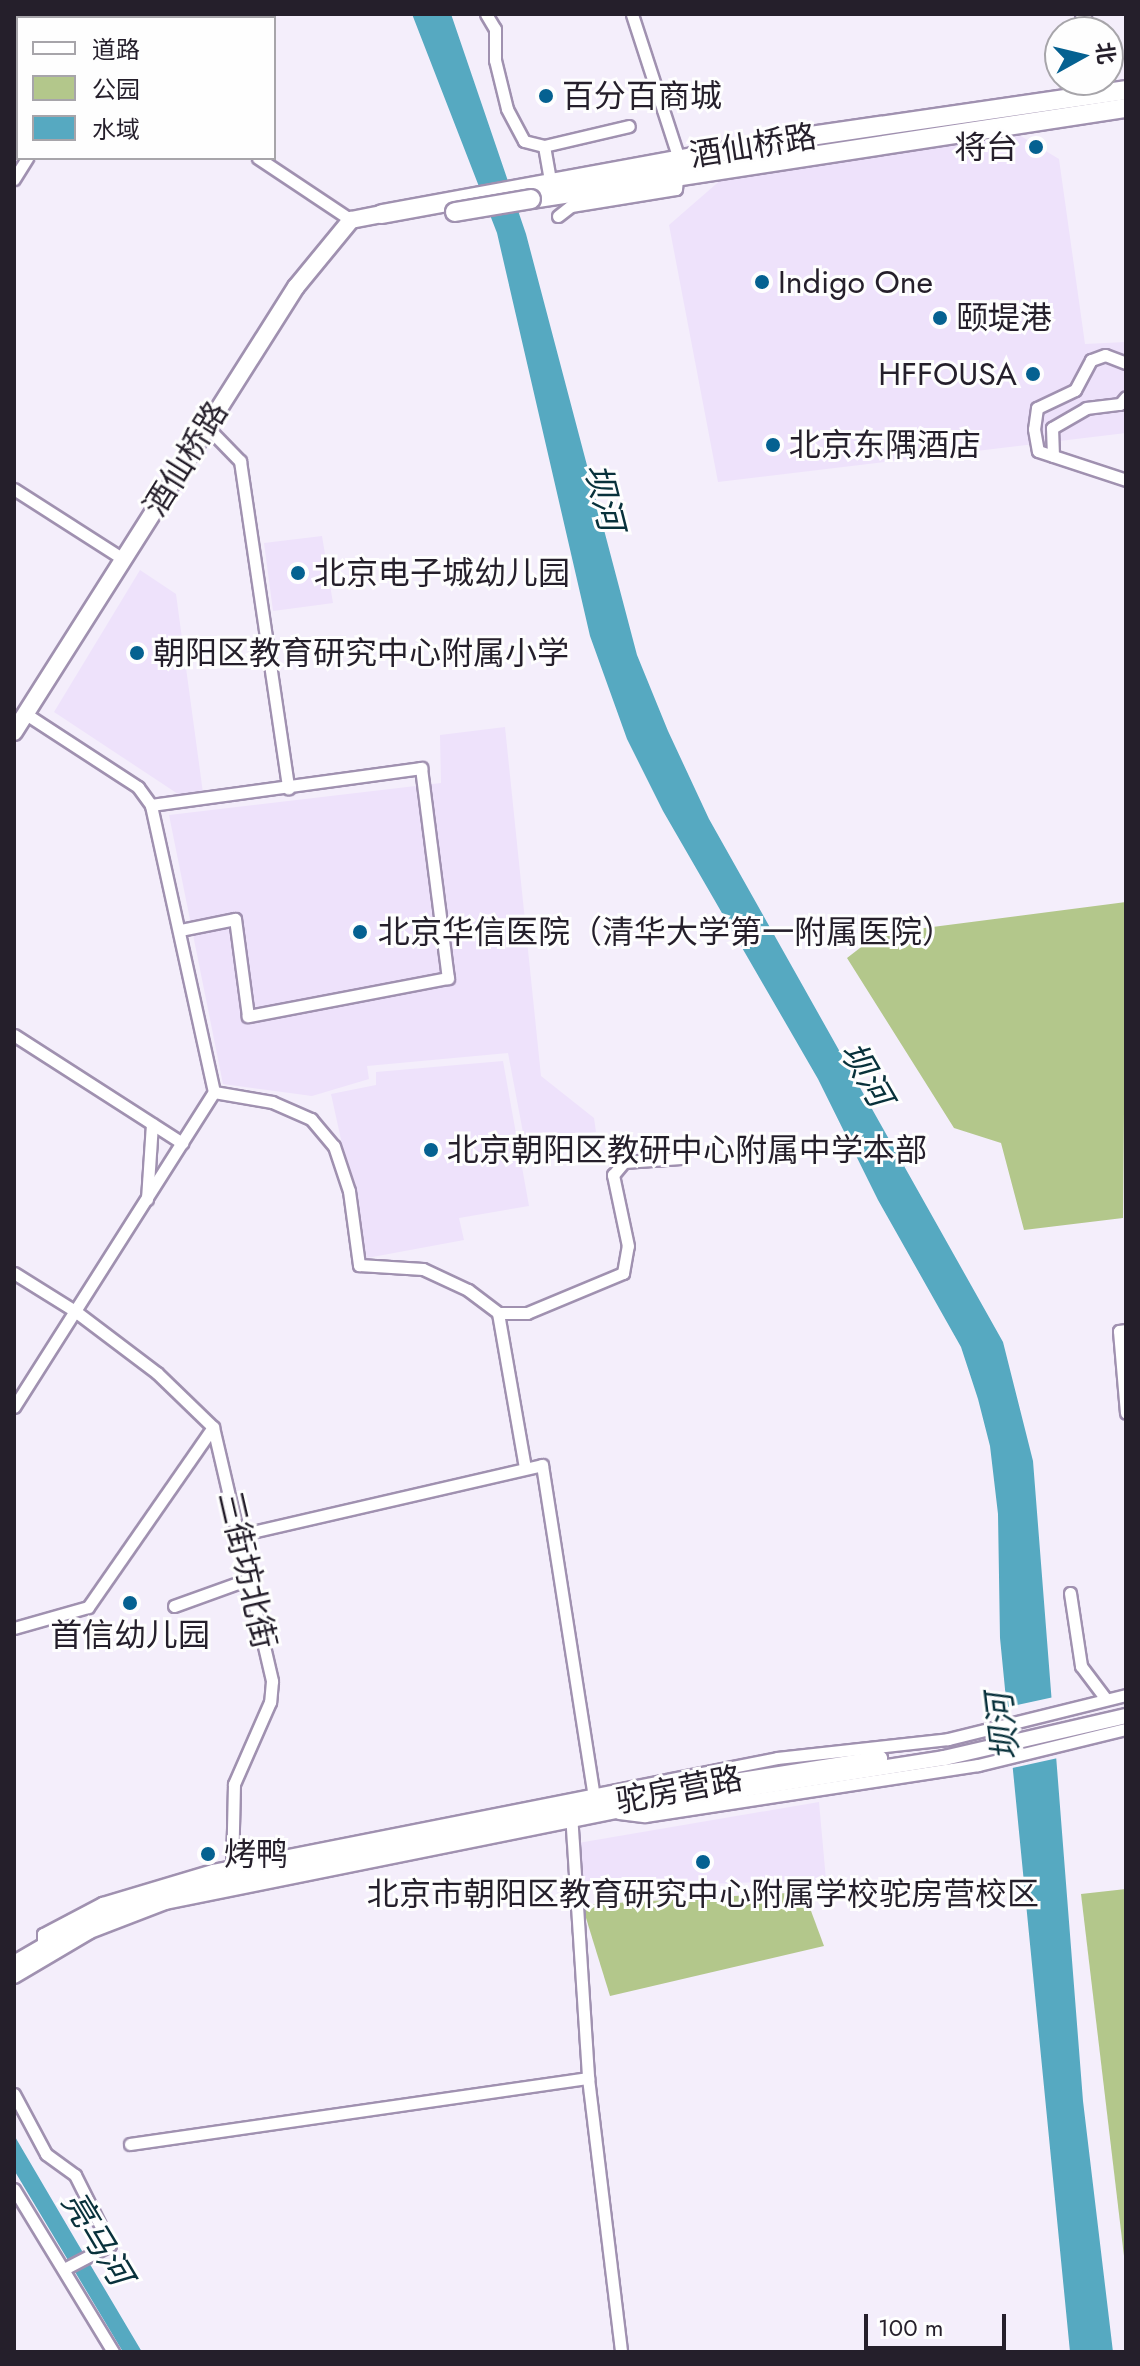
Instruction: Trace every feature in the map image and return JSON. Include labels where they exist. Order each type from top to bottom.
[{"type":"main road","name":"酒仙桥路","points":[[14,732],[296,287],[351,220],[454,206],[1094,96]]},
{"type":"main road","name":"酒仙桥路","points":[[1102,96],[1126,108]]},
{"type":"main road","name":"酒仙桥路","points":[[529,193],[550,181],[680,167]]},
{"type":"street","points":[[486,14],[495,29],[495,60],[514,128],[524,141],[544,146],[629,126]]},
{"type":"street","points":[[558,216],[571,206],[676,189],[680,167],[632,14]]},
{"type":"street","points":[[544,146],[550,181]]},
{"type":"street","points":[[14,179],[26,160]]},
{"type":"street","points":[[261,160],[351,220]]},
{"type":"street","points":[[1126,363],[1105,355],[1091,360],[1075,390],[1037,408],[1038,451],[1126,480]]},
{"type":"street","points":[[1053,456],[1052,428],[1086,408],[1120,404],[1126,397]]},
{"type":"street","points":[[206,426],[240,461],[288,788]]},
{"type":"street","points":[[14,489],[123,559]]},
{"type":"street","points":[[14,1407],[214,1092],[181,930],[151,805],[138,787],[26,714]]},
{"type":"street","points":[[151,805],[421,768],[448,978],[248,1016],[235,919],[181,930]]},
{"type":"street","points":[[14,1035],[182,1143]]},
{"type":"street","points":[[214,1092],[272,1102],[311,1119],[334,1146],[349,1191],[359,1265],[423,1269],[468,1290],[498,1313],[527,1313],[623,1273],[628,1246],[613,1175],[624,1162],[681,1158]]},
{"type":"street","points":[[147,1200],[152,1124]]},
{"type":"street","name":"三街坊北街","points":[[14,1273],[75,1311],[197,1405],[213,1427],[272,1681],[270,1702],[234,1784],[232,1877]]},
{"type":"street","points":[[498,1313],[525,1467]]},
{"type":"street","points":[[1126,1330],[1119,1331],[1126,1413]]},
{"type":"street","points":[[14,1628],[88,1607],[213,1427]]},
{"type":"street","points":[[14,1963],[127,1902],[594,1800],[542,1465],[239,1535]]},
{"type":"street","points":[[174,1606],[249,1579]]},
{"type":"street","points":[[1070,1593],[1081,1666],[1106,1699]]},
{"type":"street","points":[[612,1812],[645,1816],[1003,1761],[1070,1726],[1106,1699],[1126,1695]]},
{"type":"street","name":"驼房营路","points":[[1070,1726],[1126,1708]]},
{"type":"street","name":"驼房营路","points":[[571,1818],[594,1800],[1126,1716]]},
{"type":"street","points":[[1070,1726],[1126,1729]]},
{"type":"street","name":"驼房营路","points":[[232,1877],[612,1812],[1000,1736]]},
{"type":"street","points":[[571,1818],[588,2078],[621,2352]]},
{"type":"street","points":[[14,1976],[131,1912],[232,1877]]},
{"type":"street","points":[[130,2144],[588,2078]]},
{"type":"street","points":[[14,2094],[46,2154],[75,2175],[110,2245],[66,2268]]},
{"type":"street","points":[[14,2189],[66,2268],[113,2352]]},
{"type":"shaded area","name":"颐堤港","points":[[1019,135],[1059,159],[1085,344],[1126,342],[1126,433],[718,482],[669,225],[723,178]]},
{"type":"shaded area","name":"北京电子城幼儿园","points":[[322,536],[333,603],[273,611],[264,543]]},
{"type":"shaded area","name":"朝阳区教育研究中心附属小学","points":[[140,570],[176,594],[203,793],[181,796],[54,712]]},
{"type":"shaded area","name":"北京华信医院（清华大学第一附属医院）","points":[[505,727],[541,1076],[594,1118],[596,1132],[525,1143],[508,1053],[367,1066],[369,1079],[312,1096],[223,1084],[169,815],[441,783],[440,735]]},
{"type":"shaded area","name":"北京朝阳区教研中心附属中学本部","points":[[503,1061],[529,1206],[459,1218],[464,1240],[367,1258],[331,1094],[376,1085],[376,1072]]},
{"type":"shaded area","name":"北京市朝阳区教育研究中心附属学校驼房营校区","points":[[819,1802],[826,1880],[584,1888],[578,1843]]},
{"type":"green space","points":[[1126,902],[1123,1218],[1024,1230],[1001,1143],[954,1128],[847,958],[878,934]]},
{"type":"green space","points":[[1126,1889],[1126,2273],[1081,1894]]},
{"type":"green space","points":[[804,1892],[824,1946],[610,1996],[582,1905]]},
{"type":"water","points":[[412,14],[451,14],[526,234],[637,655],[668,731],[709,819],[1003,1342],[1033,1461],[1083,2101],[1113,2352],[1070,2352],[1000,1638],[998,1514],[990,1446],[978,1399],[961,1347],[878,1200],[818,1079],[663,811],[627,739],[590,636],[497,233]]},
{"type":"water","points":[[14,2135],[142,2352],[123,2352],[14,2170]]},
{"type":"pier","points":[[1054,1697],[1058,1758],[1008,1769],[1003,1708]]},
{"type":"place","name":"百分百商城","points":[[546,96]]},
{"type":"place","name":"将台","points":[[1036,147]]},
{"type":"place","name":"Indigo One","points":[[762,282]]},
{"type":"place","name":"颐堤港","points":[[940,318]]},
{"type":"place","name":"HFFOUSA","points":[[1033,374]]},
{"type":"place","name":"北京东隅酒店","points":[[773,445]]},
{"type":"place","name":"北京电子城幼儿园","points":[[298,573]]},
{"type":"place","name":"朝阳区教育研究中心附属小学","points":[[137,653]]},
{"type":"place","name":"北京华信医院（清华大学第一附属医院）","points":[[360,932]]},
{"type":"place","name":"北京朝阳区教研中心附属中学本部","points":[[431,1150]]},
{"type":"place","name":"首信幼儿园","points":[[130,1603]]},
{"type":"place","name":"烤鸭","points":[[208,1854]]},
{"type":"place","name":"北京市朝阳区教育研究中心附属学校驼房营校区","points":[[703,1862]]},
{"type":"water label","name":"坝河","points":[[604,497]]},
{"type":"water label","name":"坝河","points":[[866,1074]]},
{"type":"water label","name":"坝河","points":[[1003,1727]]},
{"type":"water label","name":"亮马河","points":[[97,2238]]}]
